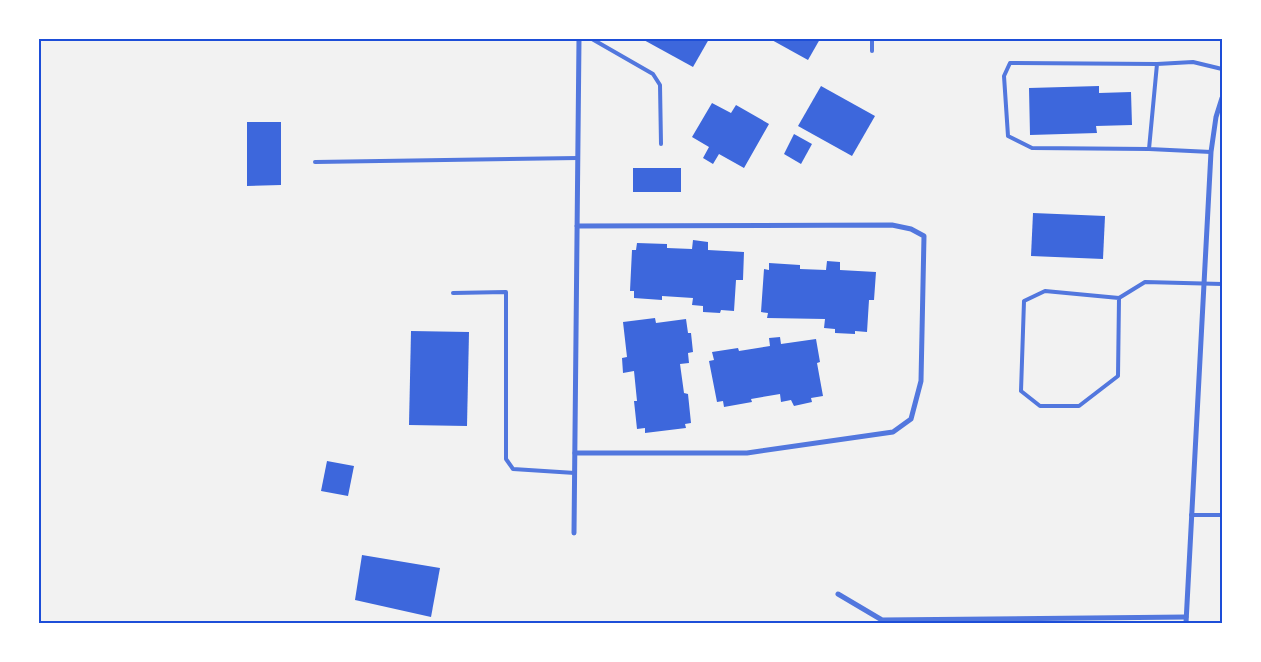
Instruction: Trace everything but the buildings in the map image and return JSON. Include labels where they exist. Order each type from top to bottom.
[{"type":"street","points":[[574,533],[579,39]]},
{"type":"street","points":[[1186,623],[1211,152],[1216,118],[1222,98]]},
{"type":"street","points":[[575,453],[746,453],[893,432],[911,419],[921,381],[924,236],[911,229],[892,225],[577,226]]},
{"type":"street","points":[[838,594],[882,620],[1186,617]]},
{"type":"lane","points":[[592,39],[653,74],[660,85],[661,144]]},
{"type":"lane","points":[[872,39],[872,51]]},
{"type":"lane","points":[[1211,152],[1149,149],[1032,148],[1008,136],[1004,76],[1010,63],[1157,64],[1193,62],[1222,69]]},
{"type":"lane","points":[[1149,149],[1157,64]]},
{"type":"lane","points":[[315,162],[578,158]]},
{"type":"lane","points":[[1119,298],[1118,376],[1079,406],[1040,406],[1021,391],[1024,301],[1046,291],[1119,298],[1145,282],[1222,284]]},
{"type":"lane","points":[[453,293],[506,292],[506,459],[512,469],[575,473]]},
{"type":"lane","points":[[1191,515],[1222,515]]}]
